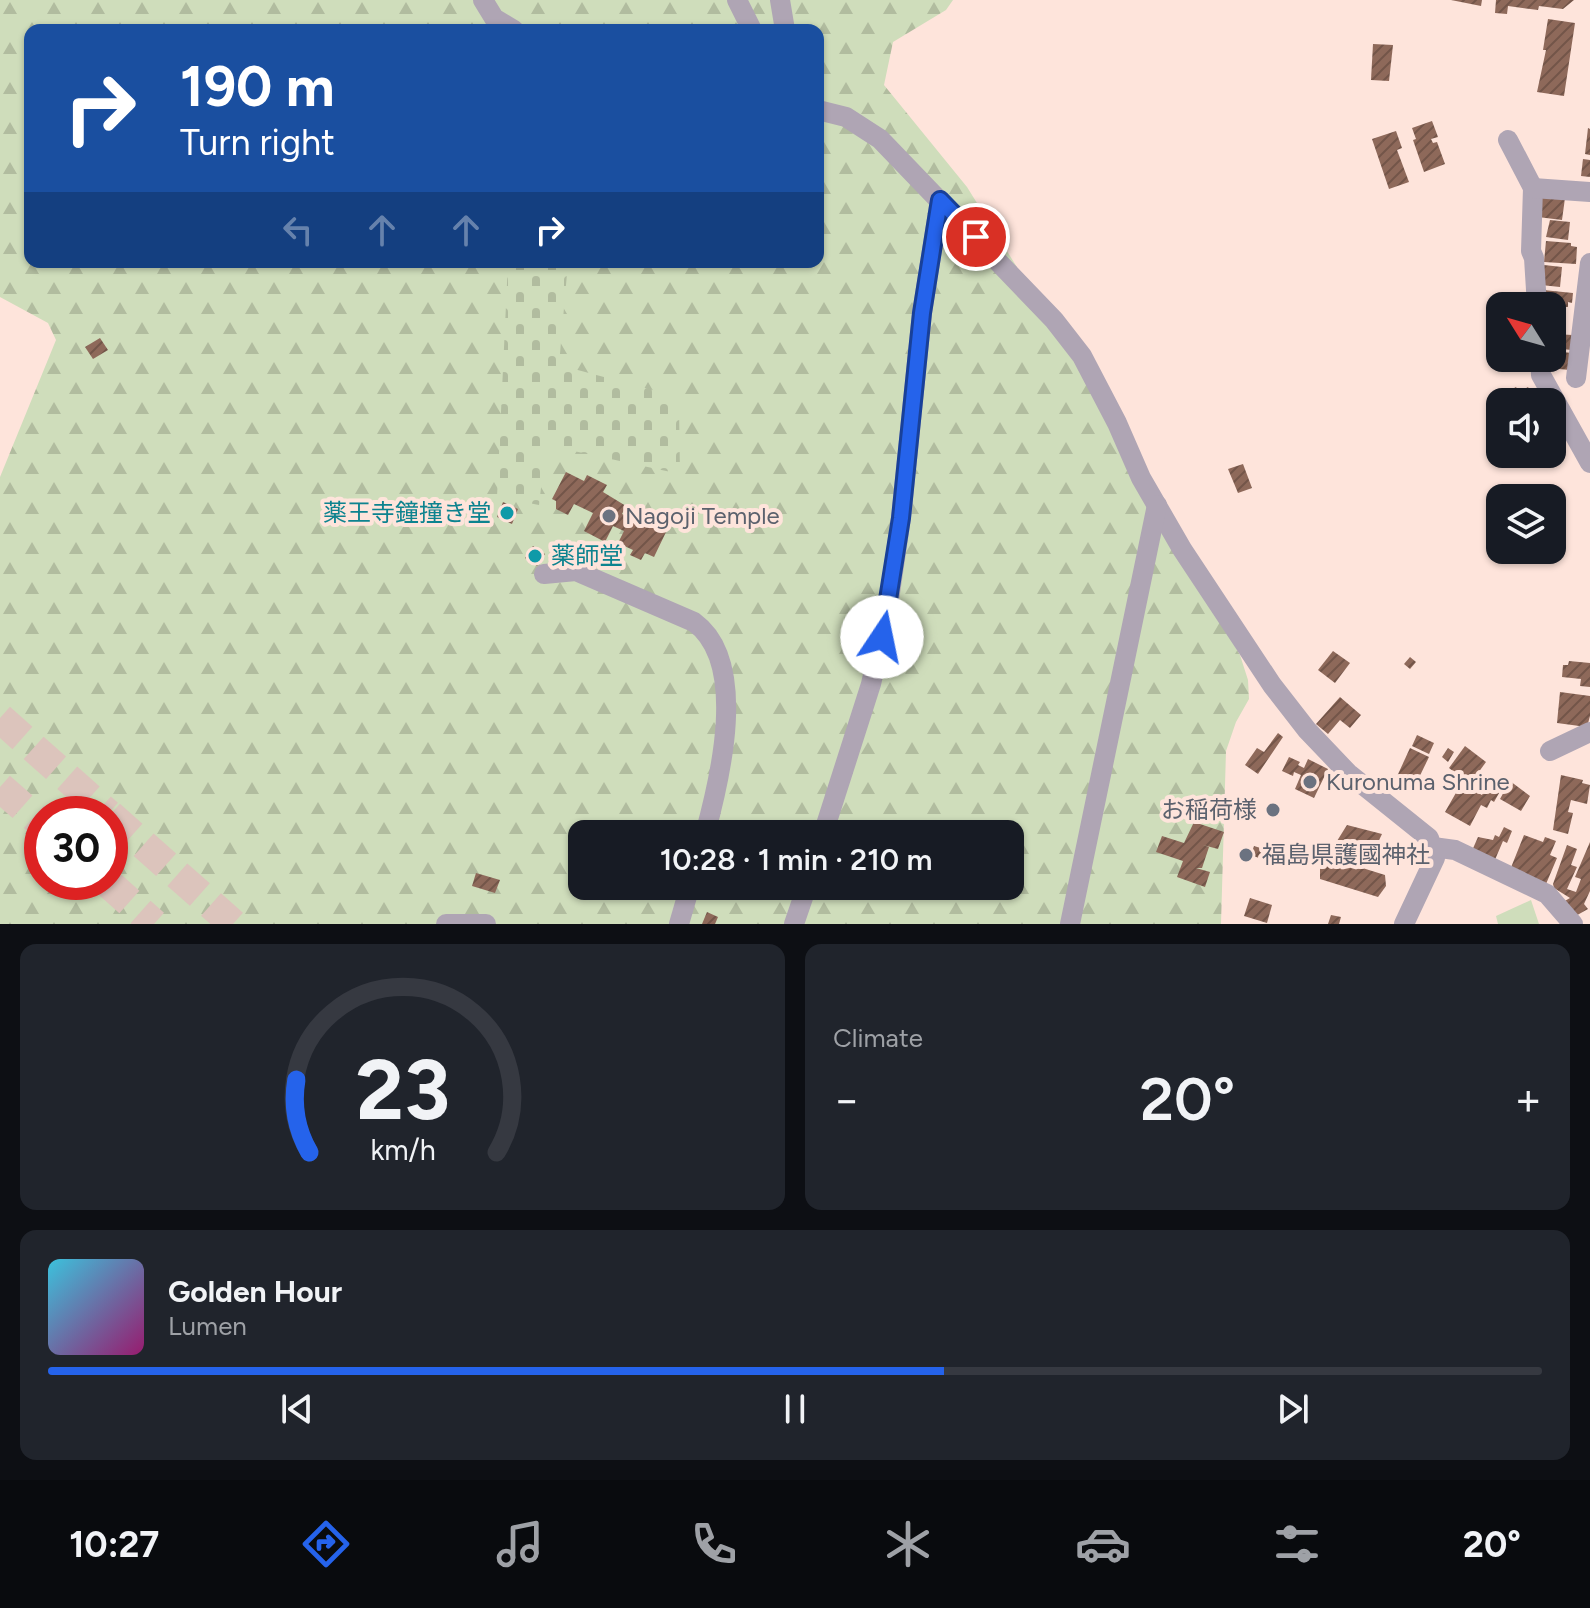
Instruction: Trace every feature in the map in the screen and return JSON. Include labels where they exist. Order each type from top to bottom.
[{"type":"street","points":[[483,0],[494,18],[504,24]]},
{"type":"street","points":[[737,0],[749,24]]},
{"type":"street","points":[[780,0],[784,24]]},
{"type":"street","points":[[824,112],[846,117],[880,139],[1054,320],[1082,356],[1141,478],[1182,549],[1292,712],[1348,773],[1429,838],[1435,858],[1404,924]]},
{"type":"street","points":[[1508,140],[1533,188],[1531,251],[1536,292]]},
{"type":"street","points":[[1533,188],[1590,192]]},
{"type":"street","points":[[827,820],[871,684],[887,613],[901,518],[922,313],[940,200]]},
{"type":"street","points":[[1560,372],[1583,379],[1590,263]]},
{"type":"street","points":[[1544,372],[1590,463]]},
{"type":"street","points":[[1070,924],[1157,505]]},
{"type":"street","points":[[544,574],[576,571],[694,622],[706,631],[722,665],[725,688],[724,736],[717,788],[709,820]]},
{"type":"street","points":[[1550,751],[1590,732]]},
{"type":"street","points":[[1433,847],[1455,850],[1547,894],[1573,924]]},
{"type":"street","points":[[679,924],[686,900]]},
{"type":"street","points":[[794,924],[802,900]]},
{"type":"street","points":[[446,924],[486,924]]},
{"type":"green space","points":[[0,0],[953,0],[946,10],[893,42],[884,85],[967,187],[1091,386],[1240,655],[1248,680],[1249,699],[1236,722],[1226,751],[1221,924],[0,924],[0,477],[56,340],[48,323],[0,297]]},
{"type":"green space","points":[[508,268],[567,268],[559,365],[660,392],[679,406],[680,474],[546,445],[539,505],[497,497]]},
{"type":"green space","points":[[1531,900],[1539,924],[1498,924],[1496,916]]},
{"type":"building","points":[[1451,0],[1482,0],[1481,6]]},
{"type":"building","points":[[1496,0],[1574,0],[1563,9],[1508,6],[1507,14],[1495,13]]},
{"type":"building","points":[[1548,19],[1575,23],[1564,96],[1537,92],[1546,50],[1543,50]]},
{"type":"building","points":[[1373,44],[1393,45],[1389,81],[1371,80]]},
{"type":"building","points":[[1432,121],[1438,137],[1431,139],[1433,143],[1437,142],[1445,164],[1424,172],[1412,128]]},
{"type":"building","points":[[1590,129],[1590,155],[1585,154]]},
{"type":"building","points":[[1396,131],[1402,148],[1397,150],[1409,182],[1389,189],[1372,139]]},
{"type":"building","points":[[1583,159],[1590,160],[1590,177],[1581,176]]},
{"type":"building","points":[[1541,195],[1565,198],[1562,220],[1538,217]]},
{"type":"building","points":[[1550,220],[1570,222],[1568,240],[1546,237]]},
{"type":"building","points":[[1546,241],[1571,243],[1571,246],[1577,247],[1576,264],[1544,262]]},
{"type":"building","points":[[1544,265],[1562,267],[1560,287],[1541,285]]},
{"type":"building","points":[[1566,292],[1573,293],[1572,303],[1568,302],[1568,307]]},
{"type":"building","points":[[1566,335],[1573,335],[1572,350],[1566,349]]},
{"type":"building","points":[[100,338],[108,350],[93,359],[85,347]]},
{"type":"building","points":[[1566,352],[1572,353],[1570,370],[1566,370]]},
{"type":"building","points":[[1243,464],[1252,488],[1238,493],[1228,469]]},
{"type":"building","name":"Nagoji Temple","points":[[566,472],[584,481],[587,475],[607,485],[603,492],[626,506],[622,514],[630,518],[631,514],[667,530],[654,557],[645,553],[641,560],[630,555],[633,550],[618,543],[624,531],[613,526],[605,542],[584,531],[593,513],[574,504],[568,515],[556,509],[556,501],[552,499]]},
{"type":"building","name":"薬王寺鐘撞き堂","points":[[503,502],[518,509],[512,524],[497,517]]},
{"type":"building","name":"薬師堂","points":[[533,546],[545,554],[537,566],[525,558]]},
{"type":"building","points":[[1333,651],[1350,663],[1335,683],[1318,670]]},
{"type":"building","points":[[1410,657],[1416,662],[1410,669],[1404,664]]},
{"type":"building","points":[[1569,661],[1590,663],[1590,687],[1580,686],[1581,679],[1562,677],[1563,665],[1568,665]]},
{"type":"building","points":[[1560,692],[1590,696],[1587,727],[1557,723]]},
{"type":"building","points":[[1340,697],[1361,715],[1350,728],[1340,720],[1328,734],[1316,724]]},
{"type":"building","points":[[1278,733],[1283,737],[1258,774],[1245,765],[1257,748],[1264,752]]},
{"type":"building","points":[[1417,735],[1434,743],[1429,754],[1412,746]]},
{"type":"building","points":[[1465,746],[1486,762],[1470,784],[1449,768]]},
{"type":"building","points":[[1410,748],[1429,757],[1412,792],[1394,783]]},
{"type":"building","points":[[1448,748],[1454,752],[1448,762],[1442,757]]},
{"type":"building","name":"Kuronuma Shrine","points":[[1289,757],[1300,762],[1298,765],[1304,768],[1308,759],[1328,769],[1314,798],[1295,789],[1301,775],[1294,772],[1293,776],[1282,771]]},
{"type":"building","points":[[1493,775],[1504,782],[1506,778],[1530,796],[1521,811],[1500,799],[1506,788],[1503,786],[1494,802],[1491,800],[1487,808],[1481,805],[1470,826],[1445,812],[1461,784],[1482,795]]},
{"type":"building","points":[[1561,775],[1583,780],[1582,783],[1590,785],[1587,804],[1571,800],[1568,812],[1573,813],[1568,834],[1553,830]]},
{"type":"building","points":[[1194,822],[1224,832],[1218,849],[1203,845],[1209,847],[1202,868],[1196,868],[1210,872],[1205,887],[1177,877],[1183,861],[1156,852],[1162,836],[1184,843]]},
{"type":"building","points":[[1347,825],[1382,834],[1371,857],[1337,841]]},
{"type":"building","points":[[1504,827],[1512,831],[1507,843],[1503,841],[1494,862],[1471,853],[1478,837],[1493,840],[1495,835],[1499,837]]},
{"type":"building","points":[[1524,835],[1543,842],[1545,837],[1556,841],[1550,855],[1557,858],[1546,884],[1510,870]]},
{"type":"building","points":[[1590,842],[1590,891],[1584,904],[1588,909],[1572,918],[1563,902],[1570,898],[1554,888],[1553,884],[1567,845],[1577,849],[1571,865],[1577,867],[1567,889],[1576,892],[1581,879],[1575,877]]},
{"type":"building","points":[[1254,846],[1267,850],[1264,860],[1251,855]]},
{"type":"building","points":[[1327,857],[1385,875],[1386,886],[1378,897],[1320,879],[1320,866]]},
{"type":"building","points":[[476,873],[500,880],[495,893],[472,886]]},
{"type":"building","points":[[1250,898],[1272,905],[1267,923],[1244,916]]},
{"type":"building","points":[[707,912],[718,917],[715,924],[702,924]]},
{"type":"building","points":[[1331,915],[1341,917],[1339,924],[1328,924]]},
{"type":"tunnel","points":[[0,718],[88,796]]},
{"type":"tunnel","points":[[0,787],[24,808]]},
{"type":"tunnel","points":[[128,831],[233,924]]},
{"type":"tunnel","points":[[127,900],[154,924]]},
{"type":"place","name":"薬王寺鐘撞き堂","points":[[507,513]]},
{"type":"place","name":"Nagoji Temple","points":[[609,516]]},
{"type":"place","name":"薬師堂","points":[[535,556]]},
{"type":"place","name":"Kuronuma Shrine","points":[[1310,782]]},
{"type":"place","name":"お稲荷様","points":[[1273,810]]},
{"type":"place","name":"福島県護國神社","points":[[1246,855]]},
{"type":"route","points":[[882,637],[901,518],[922,313],[940,200],[976,237]]}]
